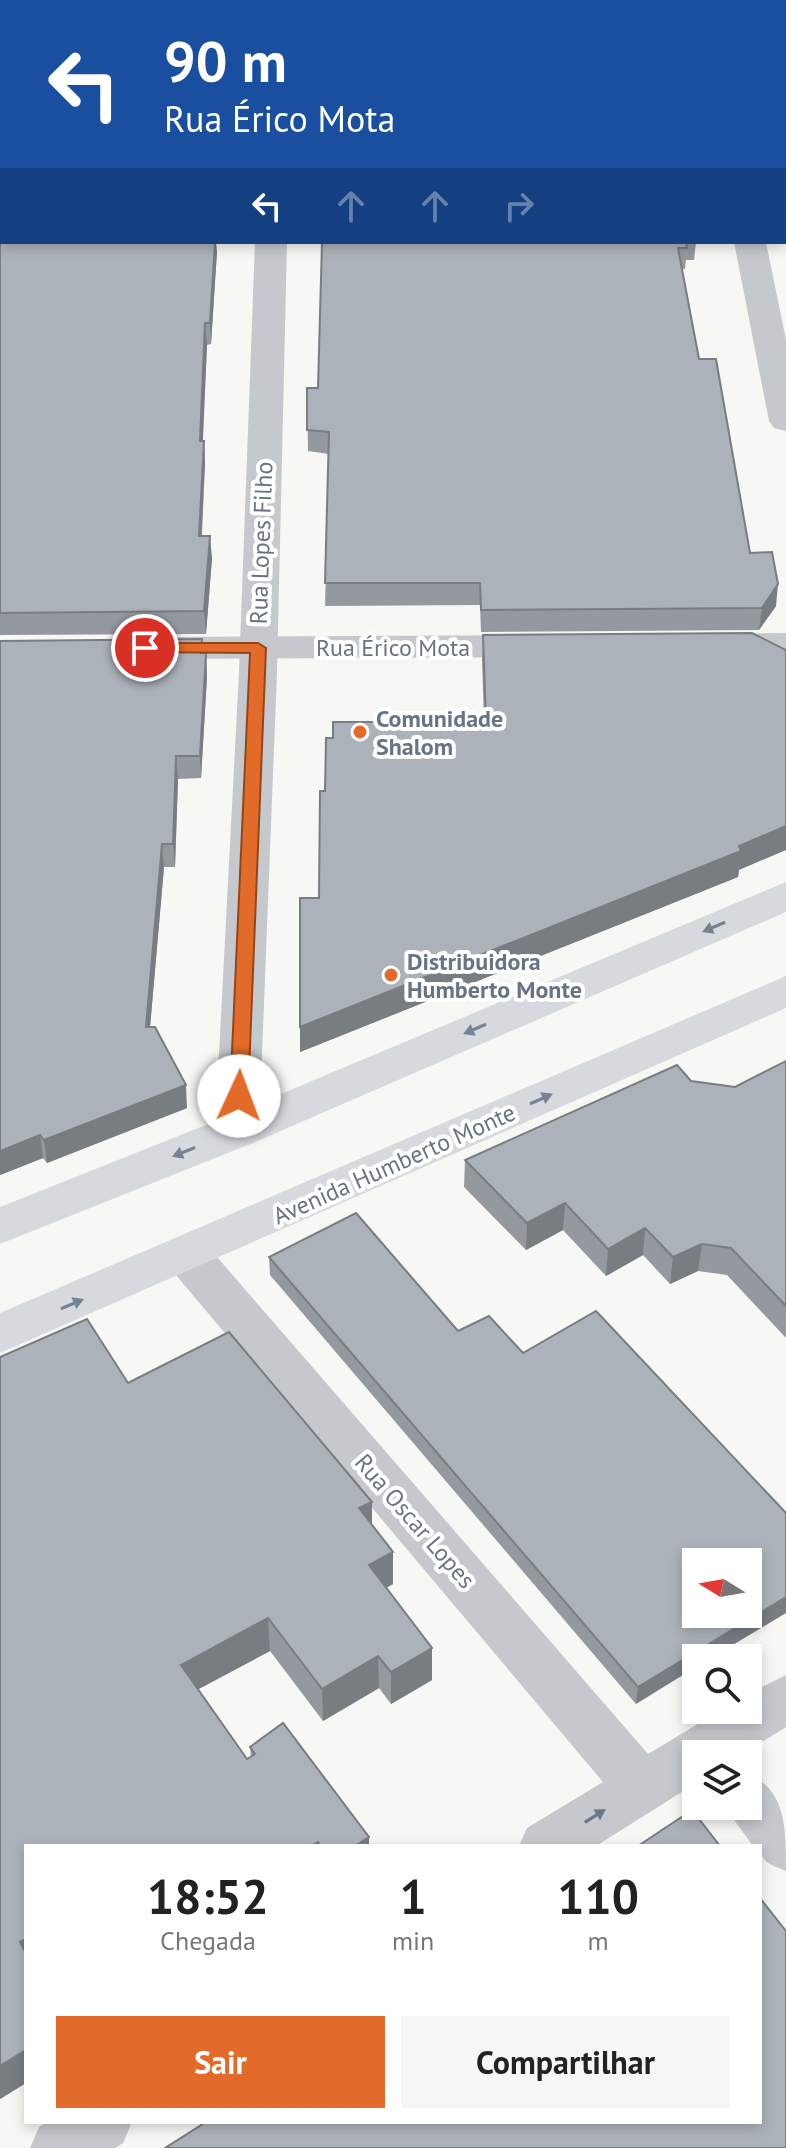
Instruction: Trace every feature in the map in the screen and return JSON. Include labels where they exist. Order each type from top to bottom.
[{"type":"main road","points":[[0,1226],[237,1131],[786,896]]},
{"type":"main road","name":"Avenida Humberto Monte","points":[[0,1334],[786,991]]},
{"type":"street","name":"Rua Lopes Filho","points":[[237,1131],[258,648],[271,244]]},
{"type":"street","points":[[750,244],[786,421]]},
{"type":"street","points":[[677,645],[786,644]]},
{"type":"street","name":"Rua Érico Mota","points":[[117,648],[584,646]]},
{"type":"street","name":"Rua Oscar Lopes","points":[[187,1255],[642,1787]]},
{"type":"street","points":[[722,1740],[786,1699]]},
{"type":"street","points":[[550,1844],[682,1764]]},
{"type":"street","points":[[762,1815],[786,1845]]},
{"type":"street","points":[[60,2148],[99,2124]]},
{"type":"building","points":[[0,244],[215,244],[210,323],[205,323],[200,441],[204,441],[199,536],[210,536],[204,611],[0,613]]},
{"type":"building","points":[[322,244],[686,244],[687,248],[678,248],[699,359],[716,359],[750,553],[772,552],[778,584],[762,608],[481,610],[480,583],[325,583],[329,432],[307,430],[307,388],[318,388]]},
{"type":"building","points":[[752,633],[786,650],[786,826],[739,846],[741,851],[300,1027],[300,898],[319,898],[320,791],[325,791],[326,738],[333,738],[333,722],[486,722],[483,635]]},
{"type":"building","points":[[202,639],[201,653],[206,653],[200,756],[176,756],[173,844],[162,844],[146,1027],[155,1027],[186,1085],[44,1140],[40,1135],[0,1151],[0,641]]},
{"type":"building","points":[[786,1061],[786,1306],[731,1248],[702,1244],[673,1257],[645,1228],[608,1249],[565,1203],[527,1223],[465,1160],[677,1065],[691,1081],[735,1087]]},
{"type":"building","points":[[356,1213],[458,1331],[489,1316],[523,1353],[596,1311],[786,1513],[786,1597],[762,1612],[762,1548],[682,1548],[682,1628],[735,1628],[709,1644],[682,1644],[682,1660],[638,1687],[269,1257]]},
{"type":"building","points":[[87,1319],[128,1383],[229,1332],[372,1502],[359,1508],[393,1552],[369,1565],[432,1648],[391,1672],[378,1656],[322,1689],[268,1618],[181,1665],[247,1759],[255,1754],[250,1747],[283,1723],[369,1837],[358,1844],[24,1844],[24,1940],[20,1942],[24,1949],[24,2051],[0,2066],[0,1357]]},
{"type":"building","points":[[682,1817],[682,1820],[700,1820],[718,1844],[641,1844]]},
{"type":"building","points":[[762,1901],[786,1931],[786,2148],[165,2148],[203,2124],[762,2124]]},
{"type":"place","name":"Comunidade Shalom","points":[[360,732]]},
{"type":"place","name":"Distribuidora Humberto Monte","points":[[391,975]]},
{"type":"route","points":[[145,648],[258,648],[239,1096]]}]
